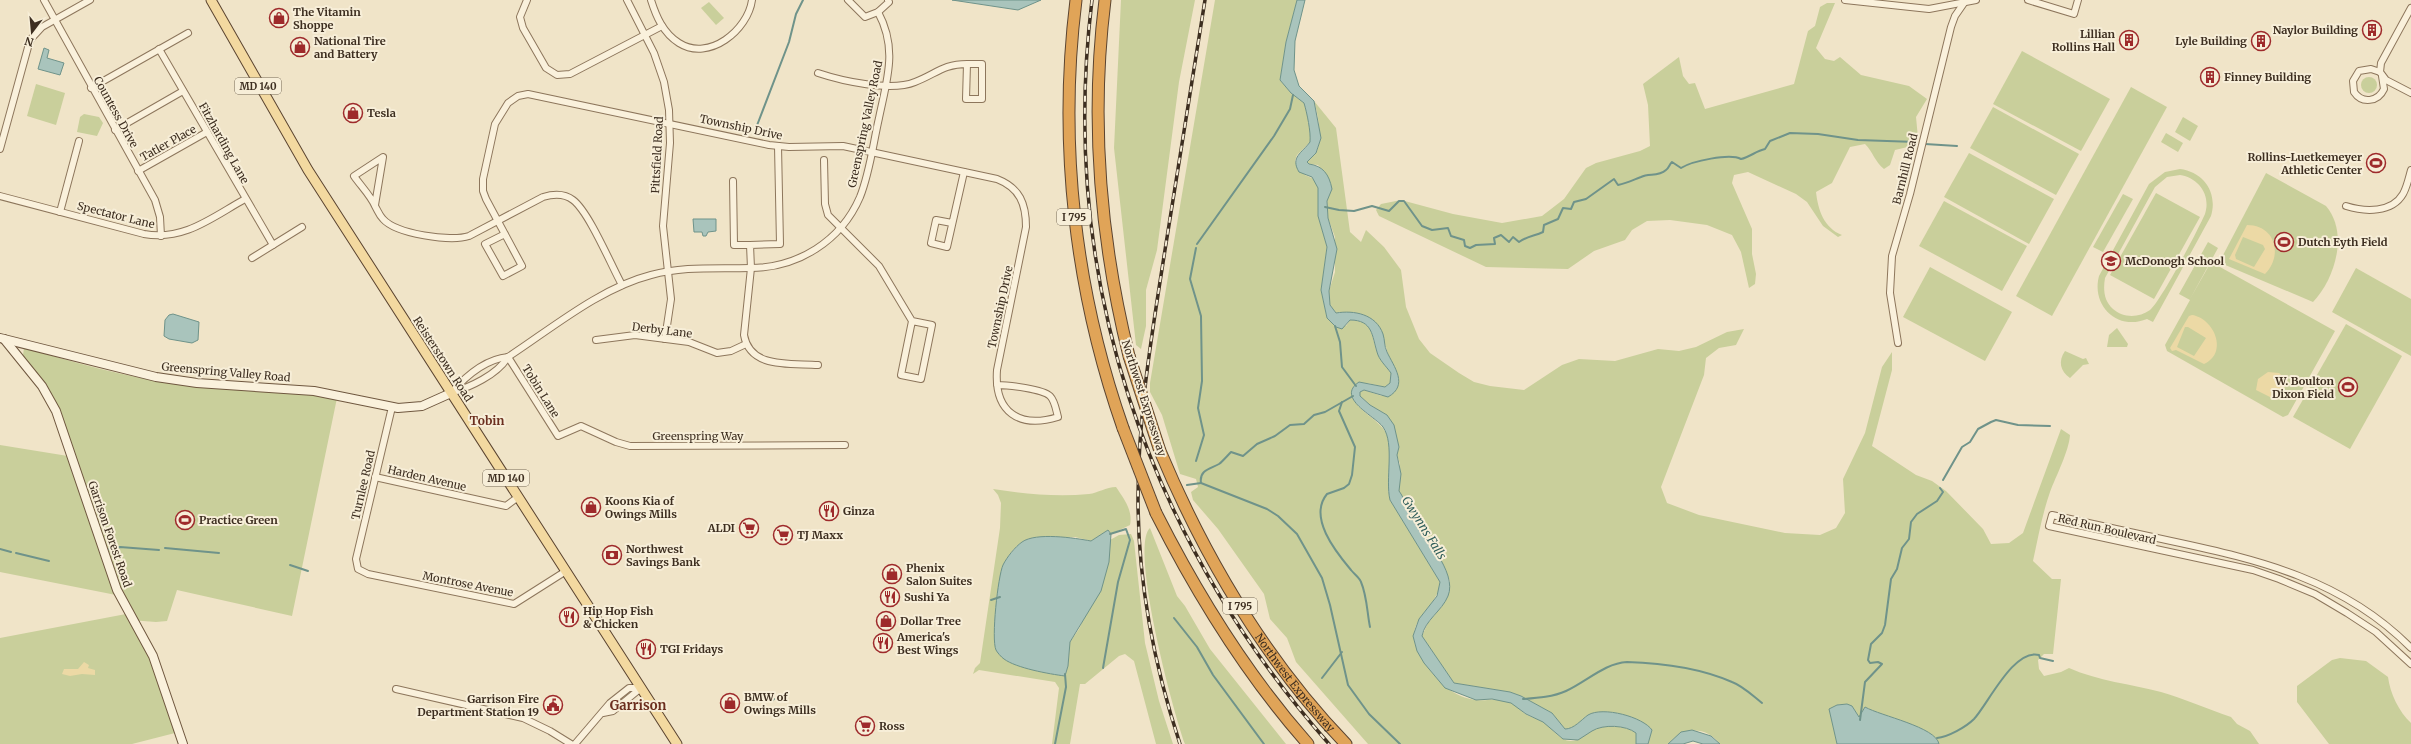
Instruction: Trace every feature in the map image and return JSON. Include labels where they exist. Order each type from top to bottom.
[{"type":"highway","name":"I 795","points":[[1076,0],[1069,108],[1073,203],[1078,248],[1094,332],[1123,428],[1156,513],[1195,588],[1229,643],[1277,707],[1308,744]]},
{"type":"highway","name":"Northwest Expressway","points":[[1104,0],[1097,83],[1098,158],[1106,244],[1129,356],[1160,451],[1199,536],[1252,626],[1298,690],[1346,744]]},
{"type":"main road","name":"Reisterstown Road","points":[[211,0],[308,170],[677,744]]},
{"type":"main road","name":"Greenspring Valley Road","points":[[2,339],[156,377],[197,383],[308,390],[392,407],[417,407],[433,402],[451,393]]},
{"type":"main road","name":"Garrison Forest Road","points":[[2,339],[42,386],[56,411],[117,590],[153,656],[183,744]]},
{"type":"street","name":"Countess Drive","points":[[44,0],[54,21],[157,206],[161,236]]},
{"type":"street","points":[[0,149],[30,40],[38,31],[90,0]]},
{"type":"street","points":[[528,0],[520,17],[521,24],[546,68],[556,75],[570,74],[662,26]]},
{"type":"street","name":"Pittsfield Road","points":[[627,0],[645,34],[664,82],[670,122],[664,216],[667,271],[671,299],[665,339]]},
{"type":"street","points":[[651,0],[662,26],[671,37],[684,45],[697,48],[710,46],[726,39],[741,27],[749,13],[752,0]]},
{"type":"street","points":[[848,0],[865,17],[878,12],[889,2],[888,0]]},
{"type":"street","points":[[1845,0],[1929,10],[1964,4],[1976,0]]},
{"type":"street","points":[[2028,0],[2074,14],[2078,0]]},
{"type":"street","name":"Barnhill Road","points":[[1898,343],[1890,293],[1892,256],[1910,194],[1955,16],[1964,4]]},
{"type":"street","points":[[2411,8],[2381,62],[2381,74],[2384,88],[2377,98],[2366,100],[2356,95],[2352,85],[2356,74],[2367,69],[2381,74],[2411,93]]},
{"type":"street","name":"Greenspring Valley Road","points":[[451,393],[467,388],[502,366],[508,357],[622,285],[667,271],[700,268],[751,268],[774,266],[796,260],[819,248],[840,229],[860,197],[872,152],[890,62],[890,43],[886,25],[878,12]]},
{"type":"street","points":[[91,88],[188,33]]},
{"type":"street","name":"Fitzharding Lane","points":[[159,49],[273,245]]},
{"type":"street","points":[[818,73],[846,81],[886,85],[908,85],[947,65],[967,64],[982,64],[982,99],[966,99],[967,64]]},
{"type":"street","points":[[115,130],[183,91]]},
{"type":"street","name":"Township Drive","points":[[505,234],[486,244],[503,276],[522,266],[483,191],[483,179],[495,124],[503,109],[513,99],[534,94],[778,146],[838,146],[998,180],[1010,185],[1020,195],[1026,211],[1025,238],[997,370],[997,385],[1007,408],[1021,419],[1035,422],[1058,417],[1052,400],[1045,393],[1008,385],[997,385]]},
{"type":"street","name":"Tatler Place","points":[[138,171],[207,132]]},
{"type":"street","points":[[60,212],[79,141]]},
{"type":"street","points":[[733,181],[734,245],[780,244],[778,146]]},
{"type":"street","points":[[375,205],[383,157],[354,176],[383,219],[390,225],[444,238],[461,239],[469,236],[543,197],[556,195],[568,197],[582,211],[622,285]]},
{"type":"street","points":[[824,160],[826,210],[840,229],[878,266],[912,321],[901,375],[921,379],[932,325],[912,321]]},
{"type":"street","points":[[2346,206],[2370,210],[2387,207],[2403,194],[2411,170]]},
{"type":"street","points":[[952,223],[936,220],[931,243],[947,247],[964,172]]},
{"type":"street","name":"Spectator Lane","points":[[0,196],[144,234],[161,236],[174,235],[191,229],[245,199]]},
{"type":"street","points":[[252,258],[302,227]]},
{"type":"street","points":[[750,245],[751,268],[744,324],[746,344],[752,353],[765,361],[818,365]]},
{"type":"street","name":"Derby Lane","points":[[596,340],[635,335],[689,342],[717,353],[731,351],[746,344]]},
{"type":"street","name":"Greenspring Valley Road","points":[[451,393],[462,380],[496,358],[508,357]]},
{"type":"street","name":"Tobin Lane","points":[[508,357],[558,436]]},
{"type":"street","name":"Turnlee Road","points":[[358,569],[356,560],[392,407]]},
{"type":"street","name":"Greenspring Way","points":[[558,436],[581,426],[616,442],[630,446],[845,446]]},
{"type":"street","name":"Harden Avenue","points":[[375,477],[506,506],[518,497]]},
{"type":"street","name":"Red Run Boulevard","points":[[2411,648],[2382,623],[2353,602],[2333,590],[2290,571],[2219,551],[2052,515],[2049,526],[2253,570],[2294,585],[2323,598],[2376,632],[2411,664]]},
{"type":"street","name":"Montrose Avenue","points":[[358,569],[368,574],[514,604],[566,571]]},
{"type":"street","points":[[575,744],[610,703],[629,688],[641,688]]},
{"type":"street","points":[[396,689],[523,718],[550,730],[571,744]]},
{"type":"green space","points":[[1121,0],[1195,0],[1179,82],[1157,250],[1146,290],[1146,326],[1141,349],[1136,345],[1114,148]]},
{"type":"green space","points":[[1215,0],[1297,0],[1286,42],[1280,80],[1291,93],[1304,103],[1307,117],[1310,142],[1297,155],[1295,161],[1305,175],[1316,180],[1318,188],[1318,216],[1327,247],[1321,290],[1327,318],[1346,326],[1350,320],[1364,323],[1368,326],[1371,330],[1377,352],[1391,373],[1390,383],[1385,387],[1367,383],[1352,392],[1357,405],[1380,425],[1388,437],[1390,500],[1440,582],[1436,597],[1422,615],[1415,628],[1414,638],[1421,657],[1435,676],[1447,688],[1469,699],[1502,700],[1510,702],[1527,715],[1544,722],[1563,739],[1571,741],[1577,740],[1597,728],[1615,726],[1627,728],[1636,733],[1636,744],[1368,744],[1296,662],[1287,638],[1270,619],[1264,594],[1218,529],[1193,500],[1191,492],[1198,487],[1196,479],[1180,474],[1162,415],[1150,392],[1150,383]]},
{"type":"green space","points":[[709,2],[724,18],[716,25],[701,8]]},
{"type":"green space","points":[[1827,3],[1835,3],[1816,48],[1825,59],[1834,61],[1840,57],[1861,75],[1909,86],[1927,99],[1916,117],[1918,138],[1916,145],[1895,150],[1890,165],[1884,169],[1865,144],[1850,147],[1832,183],[1816,192],[1820,212],[1826,223],[1842,235],[1838,237],[1823,226],[1807,202],[1796,194],[1748,172],[1734,175],[1732,183],[1752,229],[1752,254],[1756,274],[1755,284],[1749,288],[1741,252],[1732,235],[1707,225],[1670,220],[1647,221],[1632,230],[1625,240],[1594,251],[1568,269],[1486,267],[1379,216],[1376,210],[1381,204],[1401,200],[1453,214],[1502,223],[1542,216],[1564,199],[1586,168],[1596,163],[1640,151],[1650,146],[1648,105],[1643,84],[1679,57],[1683,76],[1689,84],[1695,83],[1705,109],[1794,84],[1808,31],[1815,26],[1820,7]]},
{"type":"green space","points":[[2022,51],[2110,99],[2081,151],[1993,104]]},
{"type":"green space","points":[[2366,77],[2372,77],[2377,82],[2375,91],[2372,93],[2366,93],[2361,88],[2361,82]]},
{"type":"green space","points":[[36,84],[65,93],[56,125],[27,116]]},
{"type":"green space","points":[[2131,87],[2167,107],[2052,316],[2016,296]]},
{"type":"green space","points":[[1314,101],[1336,128],[1350,232],[1361,242],[1366,230],[1384,247],[1401,270],[1406,307],[1419,339],[1430,353],[1474,382],[1490,386],[1524,390],[1562,365],[1579,359],[1615,361],[1658,349],[1679,351],[1696,347],[1727,332],[1744,329],[1736,345],[1719,348],[1706,358],[1704,375],[1661,487],[1667,503],[1699,515],[1785,533],[1820,535],[1836,528],[1845,513],[1843,479],[1865,433],[1882,367],[1892,352],[1892,370],[1872,446],[1916,475],[1932,481],[1946,491],[1983,529],[1991,544],[2009,543],[2023,533],[2061,429],[2070,435],[2065,456],[2047,501],[2033,561],[2052,579],[2061,579],[2053,654],[2044,654],[2038,660],[2039,669],[2044,676],[2061,672],[2069,668],[2091,676],[2150,689],[2179,698],[2231,717],[2237,724],[2250,731],[2259,744],[1939,744],[1936,738],[1906,723],[1865,707],[1859,717],[1852,706],[1843,704],[1830,709],[1837,744],[1720,744],[1708,734],[1694,730],[1680,734],[1668,744],[1648,744],[1652,730],[1640,721],[1622,714],[1612,712],[1595,713],[1588,715],[1574,726],[1565,729],[1552,713],[1521,696],[1510,692],[1454,683],[1422,636],[1428,623],[1443,605],[1450,581],[1439,558],[1410,514],[1406,503],[1398,491],[1400,464],[1397,455],[1399,447],[1387,415],[1370,405],[1360,396],[1360,392],[1364,390],[1382,396],[1395,390],[1390,362],[1382,335],[1375,324],[1365,316],[1353,312],[1336,313],[1330,305],[1329,291],[1335,272],[1335,237],[1328,218],[1326,175],[1318,165],[1308,164],[1307,161],[1316,153],[1319,142],[1318,120]]},
{"type":"green space","points":[[1993,107],[2079,154],[2056,195],[1970,148]]},
{"type":"green space","points":[[84,114],[99,117],[103,123],[97,136],[77,132],[80,117]]},
{"type":"green space","points":[[2183,117],[2198,126],[2190,141],[2175,132]]},
{"type":"green space","points":[[2166,133],[2183,143],[2178,152],[2161,142]]},
{"type":"green space","points":[[1969,153],[2054,199],[2029,244],[1944,197]]},
{"type":"green space","points":[[2180,169],[2196,174],[2202,179],[2211,192],[2213,208],[2211,216],[2153,322],[2147,319],[2136,322],[2126,322],[2117,319],[2103,306],[2099,297],[2099,276],[2149,184],[2165,172]],"holes":[[[2180,175],[2187,177],[2198,184],[2205,194],[2205,214],[2170,280],[2150,310],[2136,316],[2121,314],[2113,309],[2106,299],[2104,291],[2105,278],[2155,187],[2167,177]]]},
{"type":"green space","name":"Dutch Eyth Field","points":[[2266,173],[2326,206],[2333,217],[2337,229],[2338,242],[2333,269],[2328,281],[2313,302],[2223,264],[2221,259]]},
{"type":"green space","points":[[2156,193],[2200,217],[2154,299],[2110,275]]},
{"type":"green space","points":[[2123,194],[2133,199],[2103,252],[2093,247]]},
{"type":"green space","points":[[1944,201],[2027,246],[2002,291],[1919,246]]},
{"type":"green space","points":[[2208,242],[2218,248],[2190,299],[2211,262],[2335,331],[2288,415],[2283,417],[2167,351],[2165,345],[2190,300],[2179,294]]},
{"type":"green space","points":[[1930,267],[2012,312],[1985,361],[1903,317]]},
{"type":"green space","points":[[2356,268],[2411,299],[2411,356],[2332,312]]},
{"type":"green space","name":"W. Boulton Dixon Field","points":[[2346,324],[2402,356],[2350,449],[2293,417]]},
{"type":"green space","points":[[2117,328],[2128,344],[2127,347],[2107,347],[2109,335]]},
{"type":"green space","points":[[24,348],[100,369],[158,381],[197,386],[297,393],[337,398],[292,616],[177,590],[167,621],[156,622],[130,620],[153,662],[175,733],[132,744],[0,744],[0,638],[126,614],[116,595],[0,572],[0,445],[74,457],[23,355]]},
{"type":"green space","points":[[2065,351],[2083,359],[2086,358],[2089,364],[2083,365],[2070,378],[2061,366],[2061,358]]},
{"type":"green space","points":[[1116,487],[1125,500],[1129,510],[1131,520],[1130,525],[1111,534],[1108,530],[1091,541],[1075,537],[1023,541],[1013,550],[1003,566],[998,595],[994,639],[1004,659],[1024,666],[1065,676],[1068,666],[1070,642],[1079,629],[1109,562],[1110,540],[1119,535],[1131,534],[1134,541],[1145,643],[1159,701],[1173,744],[1156,744],[1134,661],[1125,654],[1119,656],[1085,684],[1080,684],[1070,744],[1052,744],[1059,688],[1055,682],[979,670],[973,674],[975,668],[980,663],[1000,528],[1001,503],[998,495],[993,489],[1029,494],[1065,495],[1089,494]]},
{"type":"green space","points":[[1150,528],[1177,596],[1185,606],[1210,649],[1286,744],[1185,744],[1172,701],[1149,597],[1145,566],[1145,542]]},
{"type":"green space","points":[[2340,658],[2366,661],[2388,677],[2396,702],[2411,723],[2411,744],[2329,744],[2297,702],[2297,686],[2332,660]]},
{"type":"sand","points":[[2247,225],[2257,226],[2265,230],[2274,243],[2274,259],[2271,267],[2265,274],[2229,259]],"holes":[[[2243,237],[2263,245],[2265,249],[2254,267],[2236,259],[2235,255]]]},
{"type":"sand","points":[[2192,315],[2207,322],[2216,336],[2216,352],[2212,359],[2204,364],[2176,350],[2172,351],[2170,348],[2189,316]],"holes":[[[2185,327],[2188,327],[2206,338],[2194,356],[2177,347]]]},
{"type":"sand","points":[[2268,372],[2279,373],[2288,381],[2278,399],[2274,399],[2256,390],[2258,379]]},
{"type":"sand","points":[[84,662],[89,665],[88,668],[95,670],[95,675],[82,674],[70,676],[62,674],[64,669],[78,669]]},
{"type":"water","points":[[952,0],[1041,0],[1018,10]]},
{"type":"water","name":"Gwynns Falls","points":[[1297,0],[1305,0],[1295,41],[1294,70],[1299,86],[1314,101],[1321,138],[1316,153],[1307,162],[1325,172],[1332,189],[1327,201],[1328,218],[1337,249],[1329,291],[1330,305],[1336,313],[1357,313],[1370,318],[1380,327],[1383,334],[1386,350],[1398,376],[1398,387],[1388,397],[1364,390],[1360,392],[1360,396],[1370,405],[1387,415],[1394,425],[1399,447],[1397,455],[1401,474],[1399,491],[1411,515],[1444,565],[1450,586],[1448,596],[1442,606],[1426,625],[1422,636],[1454,683],[1510,692],[1521,696],[1552,713],[1565,729],[1574,726],[1588,715],[1595,713],[1612,712],[1632,717],[1647,725],[1652,730],[1648,744],[1636,744],[1636,733],[1626,728],[1614,726],[1602,727],[1592,731],[1578,740],[1563,739],[1543,722],[1526,714],[1511,703],[1492,699],[1476,700],[1445,688],[1424,663],[1417,651],[1413,636],[1419,619],[1437,596],[1440,582],[1390,500],[1387,434],[1379,423],[1359,406],[1354,400],[1352,394],[1353,388],[1359,382],[1385,387],[1390,383],[1391,373],[1379,358],[1372,335],[1367,326],[1358,321],[1350,320],[1342,329],[1336,327],[1327,318],[1321,290],[1327,247],[1318,216],[1318,188],[1312,177],[1299,172],[1296,163],[1298,156],[1310,142],[1307,117],[1304,103],[1291,93],[1280,80],[1286,42]]},
{"type":"water","points":[[44,48],[49,50],[47,58],[64,63],[60,75],[38,69]]},
{"type":"water","points":[[693,219],[716,219],[716,231],[708,232],[706,236],[703,236],[702,232],[694,232]]},
{"type":"water","points":[[173,314],[199,322],[198,340],[192,343],[169,339],[164,336],[165,320],[169,315]]},
{"type":"water","points":[[1108,530],[1111,534],[1109,562],[1101,591],[1070,642],[1068,666],[1065,676],[1024,668],[1003,658],[996,650],[994,634],[1001,571],[1011,552],[1022,542],[1036,537],[1046,536],[1075,538],[1091,541]]},
{"type":"water","points":[[1847,704],[1852,706],[1859,717],[1865,707],[1907,722],[1928,732],[1936,738],[1939,744],[1837,744],[1829,709],[1837,705]]},
{"type":"water","points":[[1692,730],[1711,736],[1720,744],[1703,744],[1693,741],[1683,744],[1668,744],[1681,732]]},
{"type":"waterway","points":[[756,128],[789,42],[796,14],[803,0]]},
{"type":"waterway","points":[[1197,244],[1274,136],[1290,109],[1293,95]]},
{"type":"waterway","points":[[1325,207],[1354,211],[1372,206],[1389,211],[1399,201],[1404,201],[1422,226],[1432,230],[1448,228],[1451,236],[1464,240],[1465,246],[1470,248],[1476,245],[1495,244],[1494,238],[1501,235],[1509,242],[1513,237],[1519,242],[1525,238],[1543,232],[1544,225],[1558,219],[1563,208],[1571,209],[1574,202],[1586,199],[1614,179],[1618,185],[1644,176],[1660,173],[1667,169],[1672,162],[1681,168],[1693,163],[1720,157],[1736,157],[1741,159],[1765,149],[1770,141],[1790,133],[1818,134],[1858,140],[1916,142]]},
{"type":"waterway","points":[[1925,144],[1957,146]]},
{"type":"waterway","points":[[1196,248],[1190,279],[1201,316],[1202,381],[1198,408],[1204,435],[1196,461]]},
{"type":"waterway","points":[[1335,326],[1340,342],[1342,367],[1356,386]]},
{"type":"waterway","points":[[1353,396],[1325,412],[1314,415],[1304,424],[1290,425],[1275,436],[1257,444],[1243,456],[1231,452],[1219,464],[1203,473],[1201,483],[1267,509],[1278,516],[1297,534],[1322,578],[1330,605],[1348,685],[1369,714],[1400,744]]},
{"type":"waterway","points":[[1342,402],[1339,411],[1355,447],[1352,475],[1349,484],[1344,488],[1327,494],[1322,503],[1320,513],[1322,523],[1331,544],[1361,582],[1366,598],[1370,627]]},
{"type":"waterway","points":[[1943,480],[1962,447],[1970,442],[1978,429],[1991,422],[1996,420],[2018,425],[2050,426]]},
{"type":"waterway","points":[[1187,485],[1201,483]]},
{"type":"waterway","points":[[1860,720],[1865,682],[1882,664],[1878,662],[1870,663],[1868,660],[1871,644],[1882,633],[1885,625],[1891,579],[1897,569],[1902,548],[1909,539],[1911,522],[1917,514],[1937,501],[1943,492],[1940,488]]},
{"type":"waterway","points":[[1103,668],[1118,582],[1130,540],[1126,529],[1110,534]]},
{"type":"waterway","points":[[109,549],[120,547],[159,550]]},
{"type":"waterway","points":[[165,548],[219,553]]},
{"type":"waterway","points":[[0,549],[11,552]]},
{"type":"waterway","points":[[16,553],[49,561]]},
{"type":"waterway","points":[[290,565],[308,571]]},
{"type":"waterway","points":[[991,600],[1000,597]]},
{"type":"waterway","points":[[1174,618],[1197,647],[1213,675],[1264,744]]},
{"type":"waterway","points":[[1322,678],[1342,652]]},
{"type":"waterway","points":[[1937,738],[1957,731],[1974,719],[2002,679],[2020,660],[2030,655],[2039,655],[2040,658],[2053,661]]},
{"type":"waterway","points":[[1523,699],[1556,695],[1573,687],[1603,669],[1619,663],[1627,662],[1667,665],[1707,673],[1736,684],[1762,703]]},
{"type":"waterway","points":[[1055,744],[1066,687],[1065,674]]},
{"type":"railway","points":[[1092,0],[1085,103],[1089,204],[1104,302],[1129,398],[1165,490],[1210,579],[1265,664],[1329,744]]},
{"type":"railway","points":[[1180,744],[1162,684],[1144,592],[1138,499],[1140,436],[1151,343],[1205,0]]},
{"type":"place","name":"The Vitamin Shoppe","points":[[279,18]]},
{"type":"place","name":"Naylor Building","points":[[2372,30]]},
{"type":"place","name":"Lillian Rollins Hall","points":[[2129,40]]},
{"type":"place","name":"Lyle Building","points":[[2261,41]]},
{"type":"place","name":"National Tire and Battery","points":[[300,47]]},
{"type":"place","name":"Finney Building","points":[[2210,77]]},
{"type":"place","name":"Tesla","points":[[353,113]]},
{"type":"place","name":"Rollins-Luetkemeyer Athletic Center","points":[[2376,163]]},
{"type":"place","name":"Dutch Eyth Field","points":[[2284,242]]},
{"type":"place","name":"McDonogh School","points":[[2111,261]]},
{"type":"place","name":"W. Boulton Dixon Field","points":[[2348,387]]},
{"type":"place","name":"Koons Kia of Owings Mills","points":[[591,507]]},
{"type":"place","name":"Ginza","points":[[829,511]]},
{"type":"place","name":"Practice Green","points":[[185,520]]},
{"type":"place","name":"ALDI","points":[[749,528]]},
{"type":"place","name":"TJ Maxx","points":[[783,535]]},
{"type":"place","name":"Northwest Savings Bank","points":[[612,555]]},
{"type":"place","name":"Phenix Salon Suites","points":[[892,574]]},
{"type":"place","name":"Sushi Ya","points":[[890,597]]},
{"type":"place","name":"Hip Hop Fish & Chicken","points":[[569,617]]},
{"type":"place","name":"Dollar Tree","points":[[886,621]]},
{"type":"place","name":"America's Best Wings","points":[[883,643]]},
{"type":"place","name":"TGI Fridays","points":[[646,649]]},
{"type":"place","name":"BMW of Owings Mills","points":[[730,703]]},
{"type":"place","name":"Garrison Fire Department Station 19","points":[[553,705]]},
{"type":"place","name":"Ross","points":[[865,726]]},
{"type":"district","name":"Tobin","points":[[487,421]]},
{"type":"district","name":"Garrison","points":[[638,705]]}]
